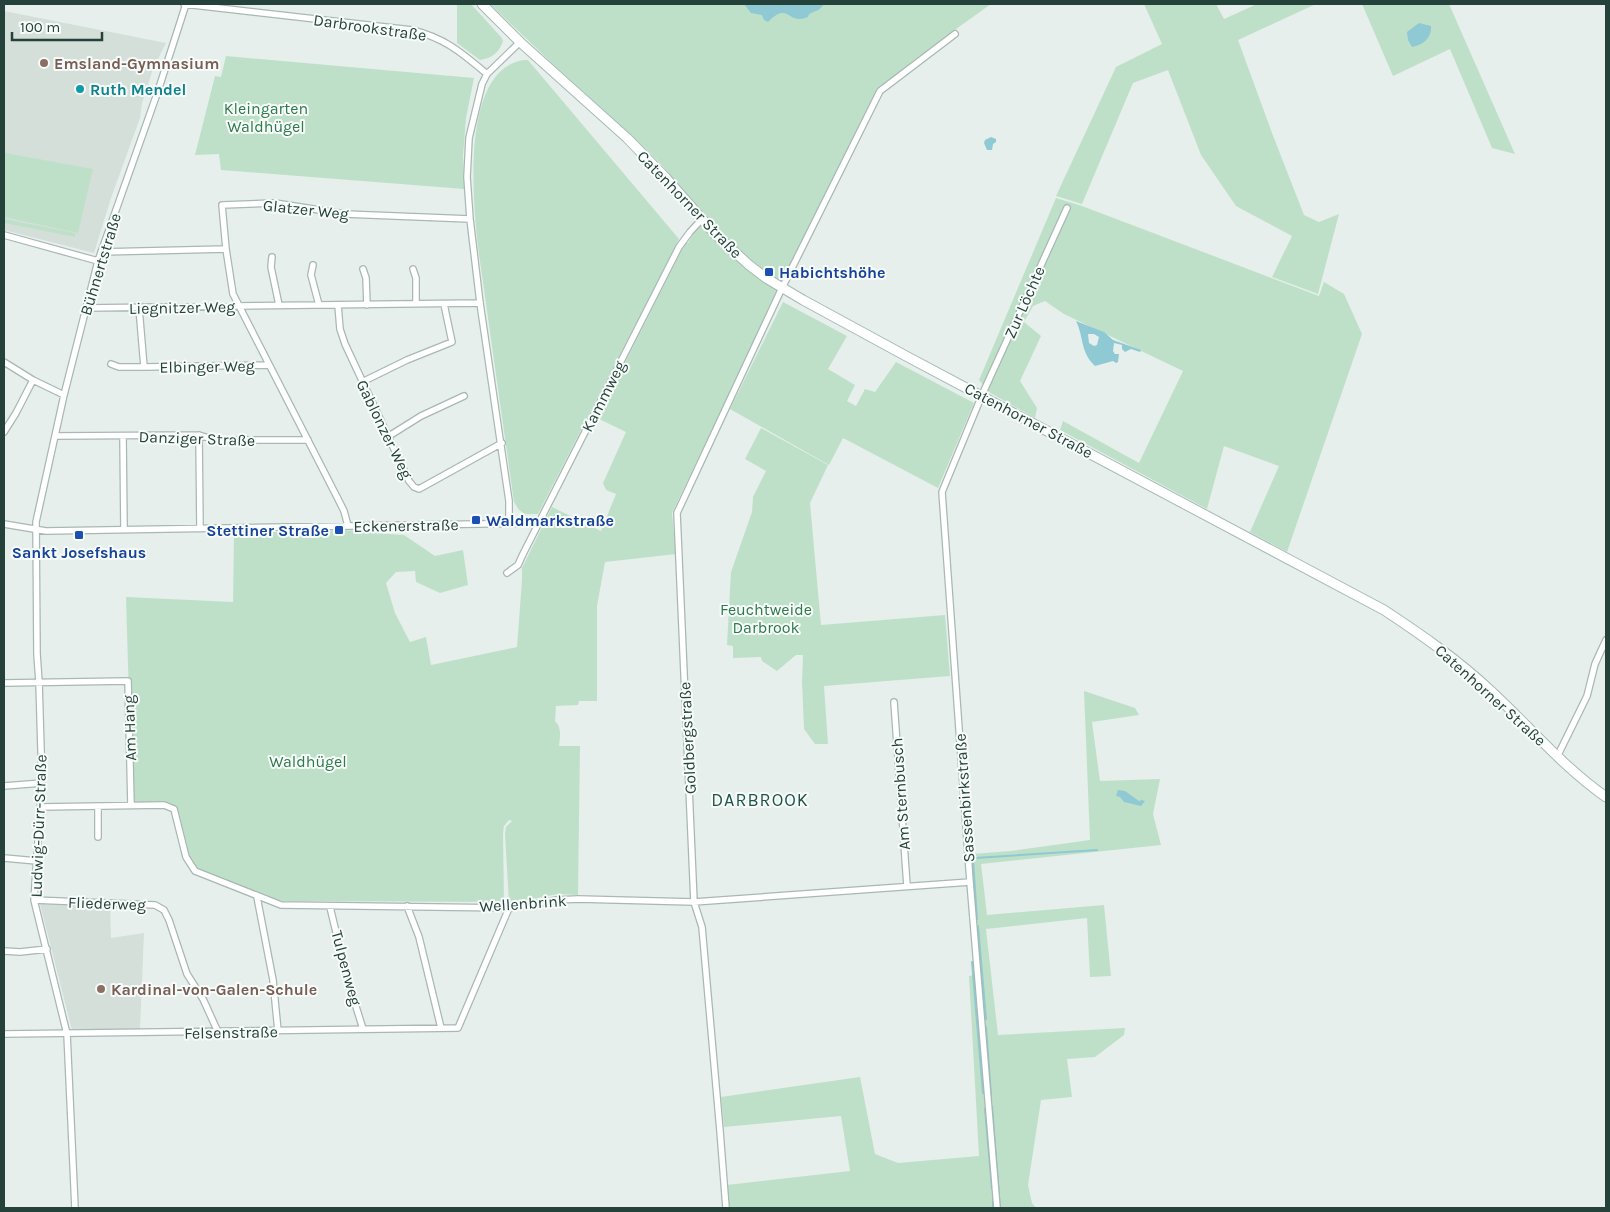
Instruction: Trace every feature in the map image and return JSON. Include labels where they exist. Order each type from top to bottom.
[{"type":"street","name":"Darbrookstraße","points":[[184,4],[412,30],[430,34],[445,41],[487,74]]},
{"type":"street","name":"Bühnertstraße","points":[[36,530],[64,395],[98,261],[158,91],[184,4]]},
{"type":"street","name":"Catenhorner Straße","points":[[482,4],[520,42],[627,138],[665,177],[716,235],[749,265],[782,288],[906,356],[1384,610],[1427,638],[1473,675],[1557,757],[1606,797]]},
{"type":"street","points":[[782,288],[880,91],[955,34]]},
{"type":"street","points":[[510,523],[502,443],[480,303],[467,176],[469,138],[482,84],[487,74],[520,42]]},
{"type":"street","name":"Glatzer Weg","points":[[226,249],[222,205],[275,204],[345,214],[470,219]]},
{"type":"street","name":"Zur Löchte","points":[[982,396],[1067,208]]},
{"type":"street","name":"Kammweg","points":[[507,573],[518,565],[679,247],[702,220]]},
{"type":"street","points":[[4,236],[98,261]]},
{"type":"street","points":[[101,252],[226,249],[233,294],[344,511],[348,526]]},
{"type":"street","points":[[272,257],[271,267],[279,305]]},
{"type":"street","points":[[313,265],[311,275],[319,305]]},
{"type":"street","points":[[412,269],[416,278],[416,304]]},
{"type":"street","points":[[363,270],[366,278],[367,305]]},
{"type":"street","name":"Goldbergstraße","points":[[726,1208],[702,926],[694,902],[677,513],[782,288]]},
{"type":"street","name":"Liegnitzer Weg","points":[[85,308],[480,303]]},
{"type":"street","points":[[362,382],[407,360],[452,342],[444,304]]},
{"type":"street","name":"Gablonzer Weg","points":[[338,305],[340,330],[362,382],[409,481],[414,487],[420,489],[502,443]]},
{"type":"street","name":"Elbinger Weg","points":[[139,308],[144,367]]},
{"type":"street","points":[[4,362],[33,380],[64,395]]},
{"type":"street","name":"Elbinger Weg","points":[[111,364],[119,367],[269,365]]},
{"type":"street","points":[[4,432],[33,380]]},
{"type":"street","points":[[389,436],[421,416],[464,396]]},
{"type":"street","name":"Sassenbirkstraße","points":[[982,396],[942,492],[970,882],[997,1208]]},
{"type":"street","points":[[199,435],[200,528]]},
{"type":"street","name":"Danziger Straße","points":[[56,436],[199,435],[215,440],[308,440]]},
{"type":"street","points":[[123,436],[124,530]]},
{"type":"street","name":"Eckenerstraße","points":[[4,524],[53,531],[538,523]]},
{"type":"street","name":"Ludwig-Dürr-Straße","points":[[36,530],[37,654],[42,783],[34,900],[67,1034],[75,1208]]},
{"type":"street","points":[[1557,757],[1586,696],[1595,664],[1606,640]]},
{"type":"street","name":"Am Hang","points":[[39,682],[128,680],[131,805]]},
{"type":"street","points":[[4,683],[39,682]]},
{"type":"street","name":"Am Sternbusch","points":[[894,702],[907,886]]},
{"type":"street","points":[[4,786],[42,783]]},
{"type":"street","name":"Wellenbrink","points":[[41,807],[164,805],[174,809],[186,858],[195,871],[281,906],[510,908],[557,900],[578,899],[694,902],[970,882]]},
{"type":"street","points":[[98,806],[98,837]]},
{"type":"street","points":[[4,858],[37,861]]},
{"type":"street","points":[[257,897],[273,980],[278,1031]]},
{"type":"street","name":"Fliederweg","points":[[34,900],[156,905],[164,910],[187,974],[204,999],[218,1032]]},
{"type":"street","points":[[407,906],[419,937],[441,1028]]},
{"type":"street","name":"Tulpenweg","points":[[330,907],[363,1029]]},
{"type":"street","name":"Felsenstraße","points":[[4,1034],[458,1028],[510,908]]},
{"type":"street","points":[[4,951],[20,952],[47,949]]},
{"type":"shaded area","points":[[4,11],[166,43],[153,69],[142,103],[140,118],[111,198],[94,253],[4,230]]},
{"type":"shaded area","name":"Kardinal-von-Galen-Schule","points":[[40,904],[110,906],[111,938],[144,933],[140,1029],[72,1030]]},
{"type":"green space","points":[[457,4],[471,4],[501,37],[503,41],[499,49],[488,58],[480,60],[457,43]]},
{"type":"green space","name":"Waldhügel","points":[[490,4],[991,4],[956,29],[959,35],[879,90],[784,279],[782,279],[757,336],[672,513],[676,554],[605,562],[597,606],[597,701],[579,701],[578,705],[556,706],[555,721],[560,729],[559,746],[580,746],[578,895],[558,894],[509,902],[505,834],[506,827],[512,821],[509,820],[504,826],[503,833],[504,902],[282,901],[246,890],[197,869],[190,858],[179,813],[168,802],[132,802],[126,597],[233,602],[234,533],[370,530],[371,533],[404,535],[435,556],[463,550],[468,585],[440,593],[416,582],[415,571],[396,572],[386,583],[395,613],[410,642],[426,637],[431,665],[517,647],[522,568],[552,507],[601,531],[616,494],[606,490],[603,483],[626,432],[597,418],[686,242],[688,243],[703,216],[661,164]]},
{"type":"green space","points":[[1144,4],[1216,4],[1224,19],[1257,4],[1316,4],[1238,40],[1304,215],[1319,222],[1339,214],[1318,294],[1272,277],[1292,236],[1236,206],[1201,155],[1168,70],[1133,83],[1082,204],[1056,196],[1116,67],[1162,44]]},
{"type":"green space","points":[[1362,4],[1449,4],[1515,154],[1492,148],[1450,49],[1393,76]]},
{"type":"green space","name":"Kleingarten Waldhügel","points":[[226,56],[474,78],[466,118],[463,156],[464,189],[221,170],[219,154],[195,155],[215,76],[221,77]]},
{"type":"green space","points":[[528,60],[679,239],[538,514],[525,514],[519,510],[514,502],[478,247],[473,170],[475,140],[480,111],[489,87],[503,69]]},
{"type":"green space","points":[[5,153],[93,169],[78,233],[4,217]]},
{"type":"green space","points":[[1056,198],[1082,206],[1319,296],[1324,282],[1344,294],[1362,334],[1287,552],[1250,532],[1279,466],[1224,446],[1207,509],[1060,430],[1063,421],[1139,463],[1183,371],[1064,314],[1045,301],[1033,306],[1024,322],[1041,336],[1020,381],[1037,408],[1035,418],[989,392],[979,380]]},
{"type":"green space","points":[[4,219],[75,233],[75,237],[4,223]]},
{"type":"green space","points":[[783,302],[847,336],[828,369],[855,385],[847,401],[856,406],[865,389],[875,392],[896,362],[974,403],[938,488],[843,438],[829,465],[730,409]]},
{"type":"green space","name":"Feuchtweide Darbrook","points":[[761,428],[828,465],[810,503],[821,625],[945,615],[950,676],[824,686],[828,744],[815,744],[804,729],[803,655],[796,655],[777,671],[762,661],[761,657],[733,658],[733,646],[727,645],[731,572],[752,512],[753,497],[766,471],[745,459]]},
{"type":"green space","points":[[1084,691],[1135,708],[1139,715],[1092,722],[1100,781],[1160,779],[1153,814],[1161,845],[981,864],[987,915],[1104,905],[1111,976],[1090,977],[1087,918],[986,929],[998,1035],[1125,1028],[1124,1035],[1095,1057],[1067,1059],[1072,1097],[1041,1100],[1028,1185],[1032,1203],[1036,1208],[728,1208],[727,1185],[850,1171],[841,1116],[724,1127],[721,1097],[860,1077],[875,1154],[898,1163],[979,1156],[969,976],[982,974],[971,854],[1011,851],[1090,840]]},
{"type":"water","points":[[744,4],[824,4],[808,17],[799,19],[780,13],[768,22],[764,20],[762,15],[751,13]]},
{"type":"water","points":[[1419,23],[1431,26],[1430,34],[1423,43],[1412,47],[1408,40],[1407,32]]},
{"type":"water","points":[[991,137],[996,139],[996,142],[993,144],[992,150],[987,150],[984,143],[985,140]]},
{"type":"water","points":[[1076,321],[1104,332],[1113,340],[1141,350],[1140,352],[1131,349],[1125,352],[1122,349],[1122,345],[1114,343],[1113,351],[1115,354],[1119,354],[1118,362],[1113,361],[1095,366],[1087,355]],"holes":[[[1088,334],[1094,334],[1099,337],[1097,345],[1094,346],[1089,343]]]},
{"type":"water","points":[[1118,790],[1125,791],[1139,801],[1145,801],[1141,806],[1124,802],[1120,797],[1116,796]]},
{"type":"waterway","points":[[977,919],[973,860],[975,858],[1097,850]]},
{"type":"waterway","points":[[978,926],[986,1019]]},
{"type":"waterway","points":[[972,962],[983,1093]]},
{"type":"waterway","points":[[986,1027],[991,1095]]},
{"type":"waterway","points":[[992,1106],[1000,1208]]},
{"type":"waterway","points":[[985,1109],[992,1189]]},
{"type":"waterway","points":[[993,1197],[993,1208]]},
{"type":"place","name":"Emsland-Gymnasium","points":[[44,63]]},
{"type":"place","name":"Ruth Mendel","points":[[80,89]]},
{"type":"place","name":"Habichtshöhe","points":[[769,272]]},
{"type":"place","name":"Waldmarkstraße","points":[[476,520]]},
{"type":"place","name":"Stettiner Straße","points":[[339,530]]},
{"type":"place","name":"Sankt Josefshaus","points":[[79,535]]},
{"type":"place","name":"Kardinal-von-Galen-Schule","points":[[101,989]]},
{"type":"district","name":"DARBROOK","points":[[760,800]]}]
